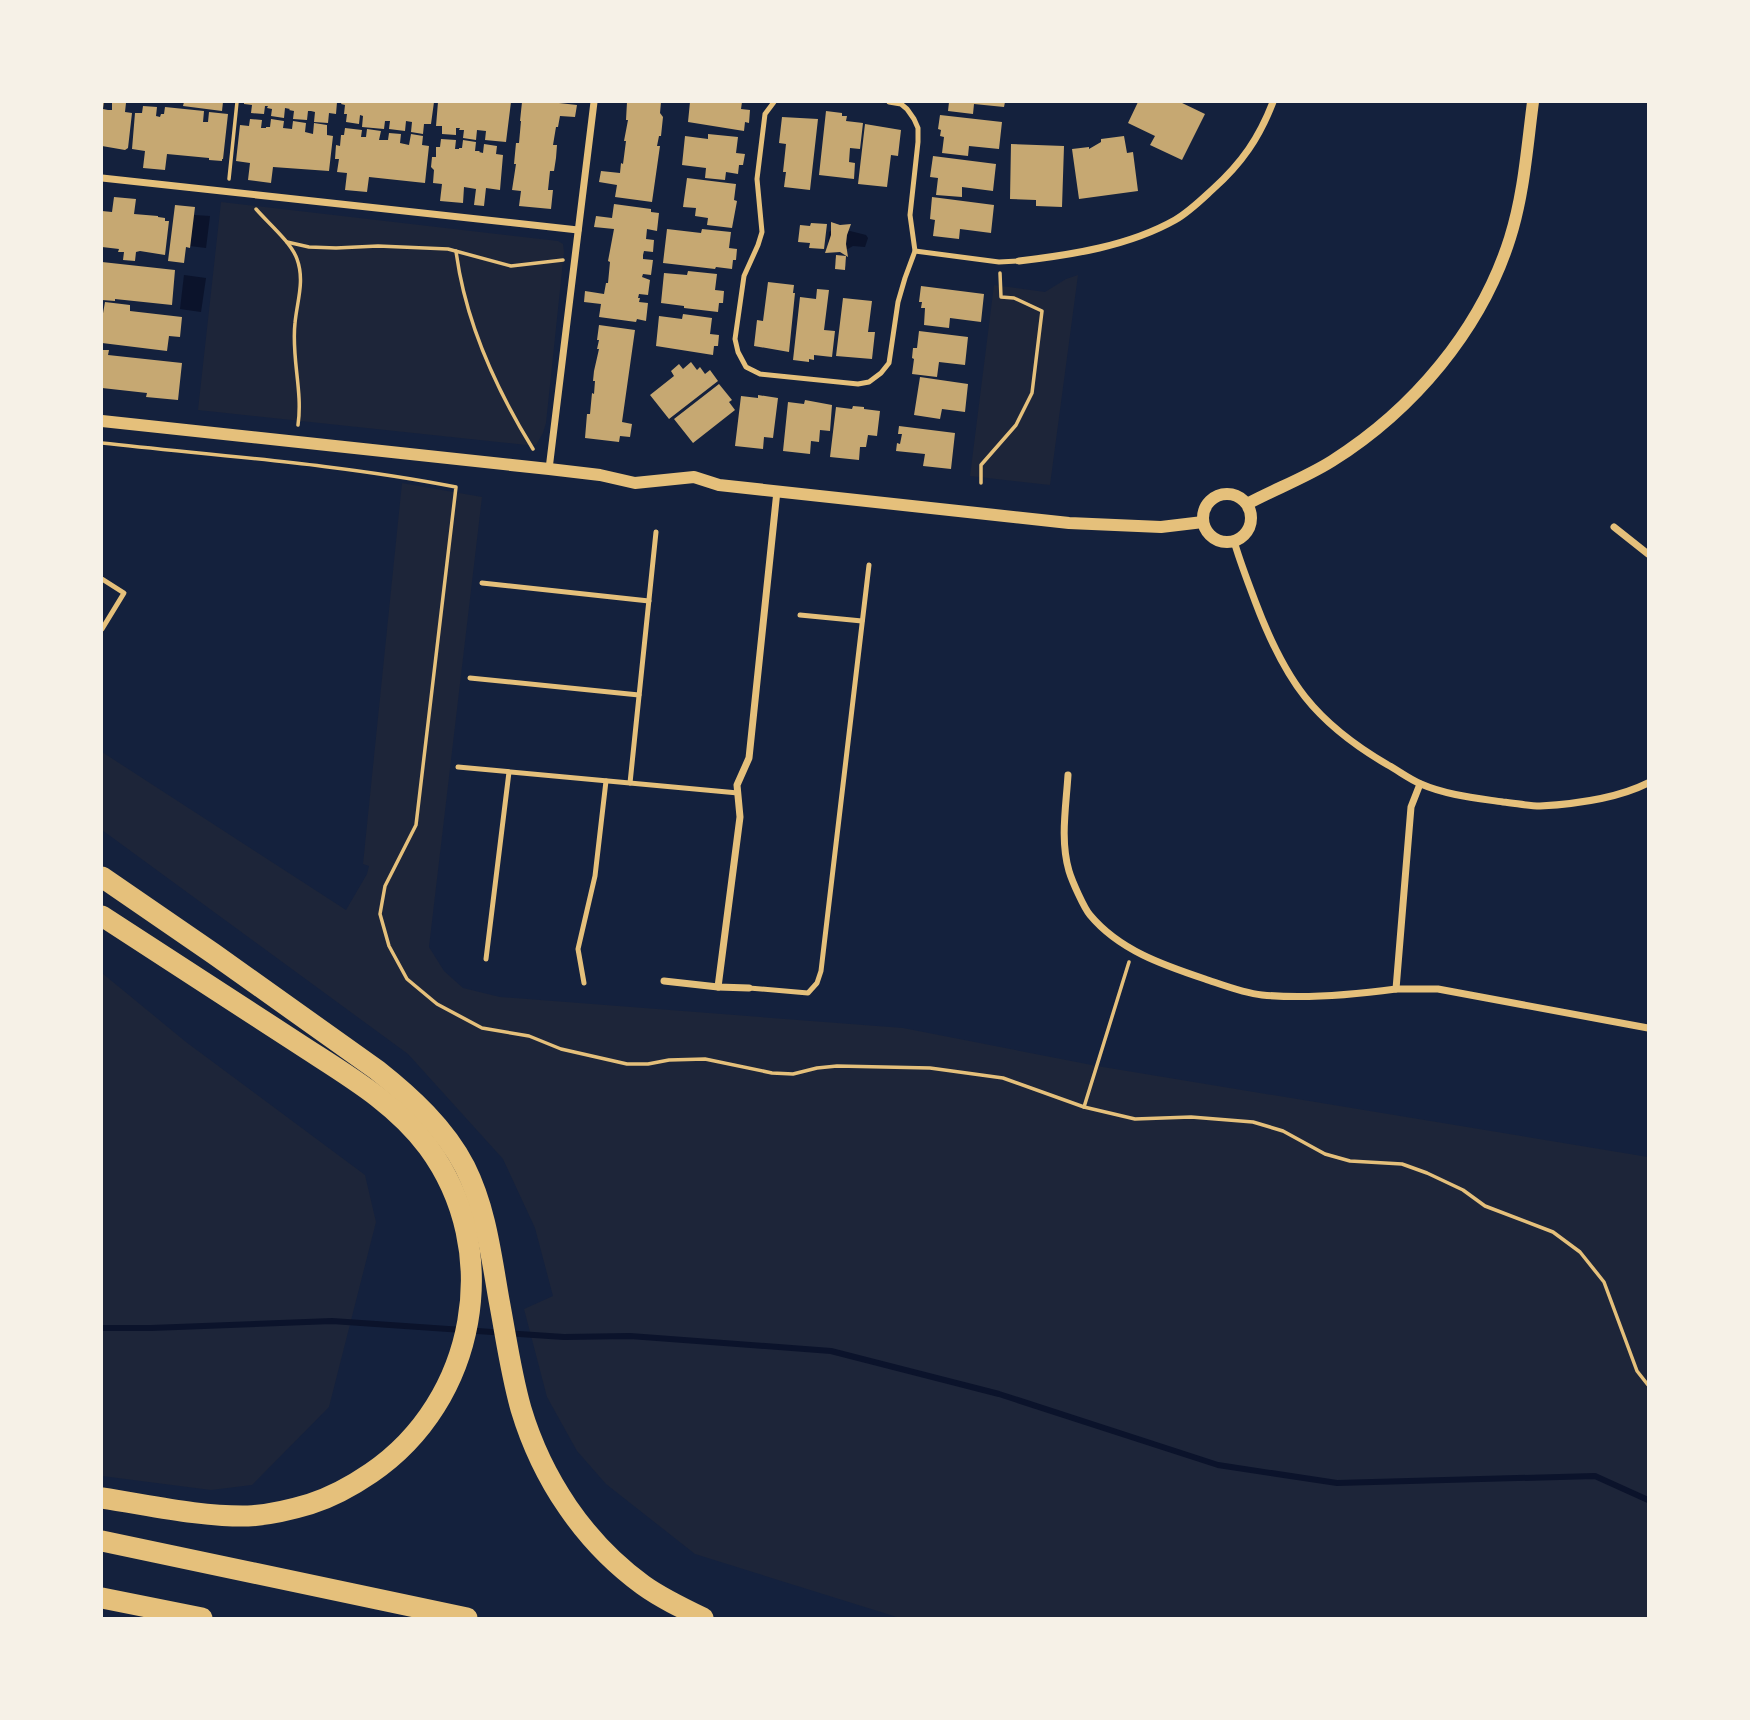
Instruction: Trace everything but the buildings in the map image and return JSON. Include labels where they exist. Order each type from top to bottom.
[{"type":"highway","points":[[102,877],[377,1070],[423,1110],[464,1165],[477,1194],[522,1411],[535,1447],[568,1509],[591,1538],[628,1573],[675,1605],[702,1619]]},
{"type":"highway","points":[[102,916],[384,1100],[409,1123],[429,1148],[454,1195],[463,1219],[472,1277],[468,1323],[462,1348],[438,1404],[405,1446],[360,1481],[312,1504],[250,1516],[222,1515],[102,1498]]},
{"type":"highway","points":[[102,1541],[467,1619]]},
{"type":"highway","points":[[102,1598],[202,1619]]},
{"type":"street","points":[[549,469],[594,102]]},
{"type":"street","points":[[1019,261],[1106,246],[1134,238],[1176,219],[1194,207],[1231,173],[1253,145],[1273,102]]},
{"type":"street","points":[[1247,504],[1314,472],[1368,437],[1412,398],[1457,342],[1495,278],[1510,239],[1520,202],[1533,102]]},
{"type":"street","points":[[102,178],[578,230]]},
{"type":"street","points":[[102,421],[549,469],[600,475],[635,483],[694,477],[719,485],[1069,523],[1161,527],[1203,522]]},
{"type":"street","points":[[718,987],[740,817],[737,785],[748,758],[753,722],[777,491]]},
{"type":"street","points":[[1220,495],[1235,495],[1247,504],[1251,517],[1250,526],[1242,537],[1225,542],[1217,540],[1206,531],[1203,522],[1203,512],[1208,503],[1220,495]]},
{"type":"street","points":[[1614,527],[1648,554]]},
{"type":"street","points":[[1234,541],[1264,627],[1295,686],[1314,709],[1353,744],[1420,784],[1476,798],[1538,806],[1596,800],[1648,783]]},
{"type":"street","points":[[1069,775],[1064,835],[1069,871],[1088,913],[1114,937],[1153,961],[1260,995],[1352,995],[1396,989],[1438,989],[1648,1028]]},
{"type":"street","points":[[1396,989],[1411,807],[1420,784]]},
{"type":"street","points":[[664,981],[749,988]]},
{"type":"lane","points":[[774,102],[765,114],[757,179],[762,232],[744,276],[735,339],[738,352],[746,367],[760,374],[859,384],[869,382],[889,363],[898,302],[915,251],[910,215],[918,128],[907,109],[901,104],[889,102]]},
{"type":"lane","points":[[915,251],[999,262],[1019,261]]},
{"type":"lane","points":[[629,783],[656,532]]},
{"type":"lane","points":[[749,988],[808,993],[817,984],[821,971],[869,565]]},
{"type":"lane","points":[[102,579],[124,593],[102,629]]},
{"type":"lane","points":[[482,583],[649,601]]},
{"type":"lane","points":[[800,615],[862,621]]},
{"type":"lane","points":[[470,678],[639,695]]},
{"type":"lane","points":[[458,767],[738,793]]},
{"type":"lane","points":[[486,959],[509,772]]},
{"type":"lane","points":[[584,983],[578,949],[595,876],[606,781]]},
{"type":"path","points":[[237,102],[228,183],[286,242],[297,257],[302,281],[295,325],[300,397],[298,425]]},
{"type":"path","points":[[286,242],[309,247],[378,246],[456,251],[515,266],[575,261]]},
{"type":"path","points":[[456,251],[472,321],[496,382],[533,449]]},
{"type":"path","points":[[981,483],[981,465],[1016,425],[1032,393],[1042,311],[1014,298],[1001,297],[999,262]]},
{"type":"path","points":[[102,443],[311,464],[456,487],[416,825],[385,886],[380,914],[388,946],[407,979],[437,1004],[482,1028],[529,1036],[561,1049],[627,1064],[705,1059],[772,1073],[793,1074],[837,1066],[930,1068],[1003,1079],[1084,1107],[1135,1119],[1191,1117],[1253,1122],[1283,1131],[1325,1154],[1350,1161],[1402,1164],[1463,1190],[1485,1206],[1553,1232],[1580,1252],[1604,1282],[1637,1371],[1648,1385]]},
{"type":"path","points":[[1084,1107],[1134,950]]},
{"type":"shaded area","points":[[221,202],[558,241],[563,244],[546,423],[536,445],[198,410]]},
{"type":"shaded area","points":[[194,215],[210,216],[206,248],[190,246]]},
{"type":"shaded area","points":[[832,230],[866,235],[868,238],[865,247],[853,246],[844,251],[828,244],[829,232]]},
{"type":"shaded area","points":[[184,275],[206,278],[201,312],[180,309]]},
{"type":"shaded area","points":[[1078,275],[1050,485],[970,476],[994,285],[1045,292]]},
{"type":"shaded area","points":[[402,483],[482,497],[429,947],[444,971],[463,988],[500,997],[903,1028],[1097,1066],[1648,1157],[1648,1618],[900,1618],[695,1554],[606,1484],[577,1451],[547,1397],[524,1309],[553,1296],[535,1228],[503,1159],[408,1054],[102,830],[102,752],[346,910],[369,866],[363,864]]},
{"type":"shaded area","points":[[102,973],[186,1042],[365,1175],[376,1222],[329,1407],[252,1485],[211,1490],[102,1476]]},
{"type":"waterway","points":[[102,1328],[332,1321],[564,1337],[630,1336],[831,1351],[999,1394],[1218,1465],[1337,1483],[1595,1476],[1648,1500]]}]
